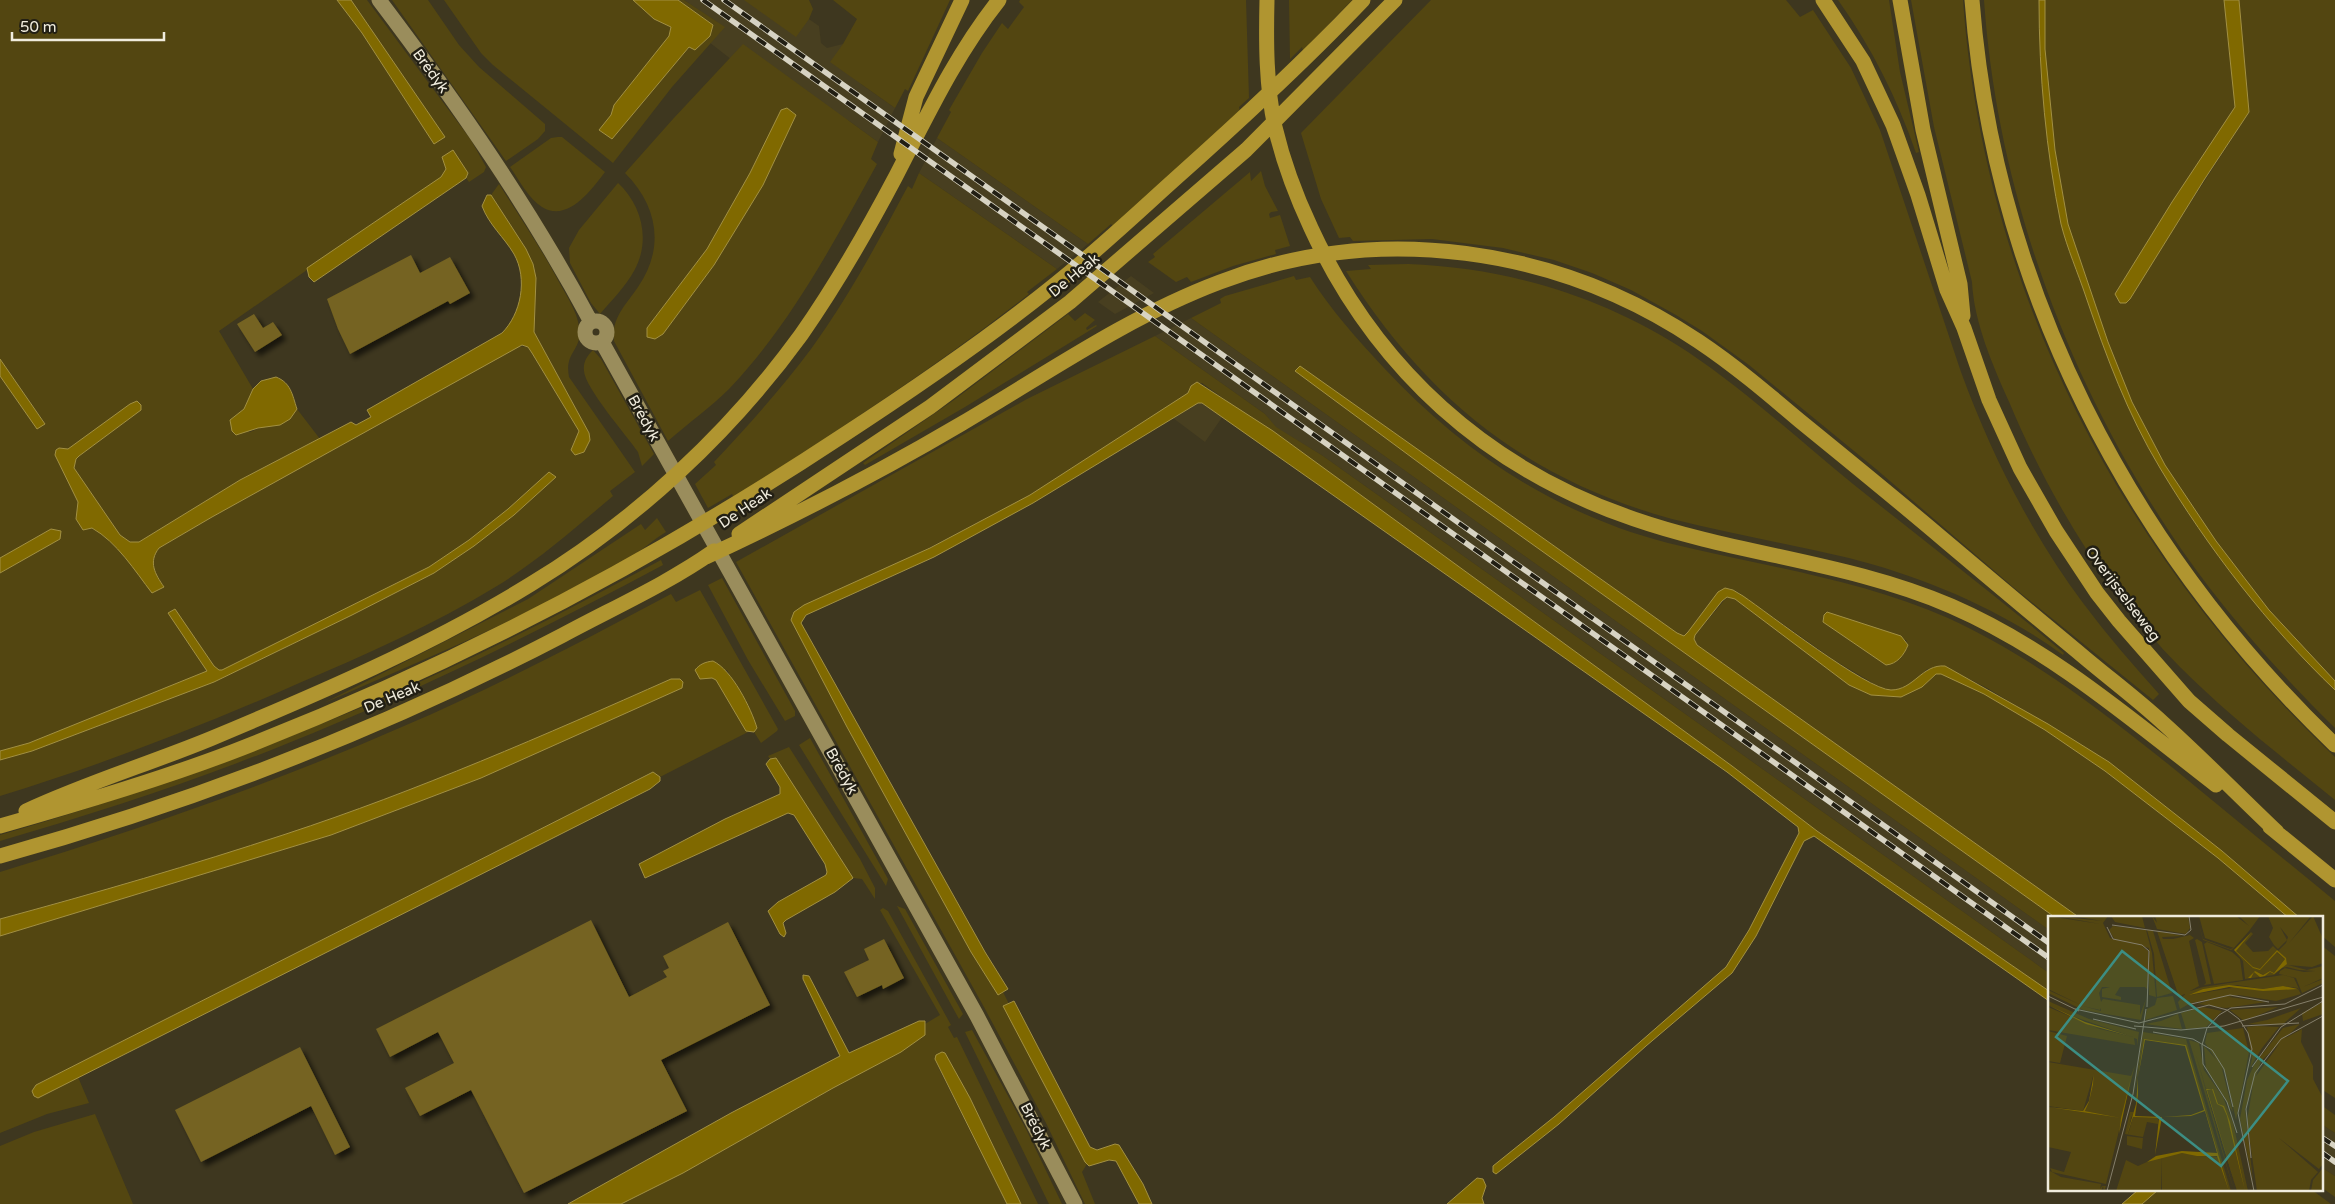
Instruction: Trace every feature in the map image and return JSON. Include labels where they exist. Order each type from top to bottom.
[{"type":"highway","points":[[895,177],[916,97],[962,0]]},
{"type":"highway","points":[[0,824],[62,794],[207,740],[374,667],[440,635],[533,583],[634,511],[697,455],[758,389],[800,336],[841,274],[895,177],[931,107],[968,44],[998,0]]},
{"type":"highway","points":[[1266,0],[1268,57],[1275,123],[1295,190],[1333,275],[1372,334],[1420,389],[1471,434],[1565,492],[1625,516],[1668,530],[1882,580],[1951,606],[1983,621],[2047,658],[2077,679],[2277,832],[2335,880]]},
{"type":"highway","name":"De Heak","points":[[0,824],[159,778],[230,752],[362,699],[519,625],[585,591],[730,508],[909,391],[1051,288],[1113,237],[1242,121],[1305,61],[1363,0]]},
{"type":"highway","name":"De Heak","points":[[0,856],[64,838],[162,806],[318,748],[506,665],[672,576],[745,534],[930,406],[1070,302],[1246,150],[1308,90],[1395,0]]},
{"type":"highway","points":[[1823,0],[1863,62],[1893,125],[1918,195],[1947,290],[1964,328]]},
{"type":"highway","points":[[1900,0],[1923,130],[1960,284],[1964,328]]},
{"type":"highway","points":[[1972,0],[1987,110],[2014,227],[2047,324],[2075,389],[2115,466],[2175,561],[2248,653],[2335,745]]},
{"type":"highway","points":[[745,534],[898,460],[1113,332],[1191,293],[1250,271],[1323,254],[1359,251],[1408,249],[1453,251],[1501,258],[1551,270],[1626,299],[1696,340],[1742,373],[2163,722],[2277,832]]},
{"type":"highway","name":"Overijsselseweg","points":[[1964,328],[1990,400],[2020,468],[2052,524],[2097,593],[2142,650],[2189,701],[2335,822]]},
{"type":"street","name":"Brédyk","points":[[379,0],[474,131],[517,195],[555,256],[591,322],[597,320],[605,324],[607,333],[602,342],[982,1024],[1075,1204]]},
{"type":"shaded area","points":[[0,0],[337,0],[362,33],[434,144],[445,137],[351,0],[367,0],[471,140],[486,167],[484,172],[469,182],[466,178],[468,173],[445,165],[446,169],[441,177],[219,331],[253,389],[244,409],[230,420],[250,432],[281,422],[292,415],[297,409],[320,439],[240,480],[139,542],[131,542],[120,535],[74,468],[76,459],[79,456],[141,410],[137,401],[68,449],[59,448],[78,502],[76,519],[83,530],[92,528],[110,541],[152,592],[164,587],[153,563],[159,548],[517,346],[528,347],[579,431],[572,447],[575,455],[589,433],[534,332],[536,278],[533,264],[526,249],[491,195],[499,184],[545,257],[576,315],[580,335],[569,362],[569,377],[635,472],[610,491],[613,496],[528,565],[497,586],[424,626],[348,662],[187,730],[113,758],[0,796],[0,760],[32,751],[214,682],[352,615],[434,573],[474,546],[514,515],[555,477],[549,472],[508,509],[469,540],[429,567],[222,670],[214,666],[174,609],[168,613],[207,671],[29,743],[0,751],[0,573],[59,539],[51,529],[0,558],[0,376],[37,429],[45,423],[0,359]]},
{"type":"shaded area","points":[[337,0],[351,0],[445,137],[434,144],[362,33]]},
{"type":"shaded area","points":[[392,0],[428,0],[459,45],[479,67],[545,124],[545,131],[538,139],[506,161]]},
{"type":"shaded area","points":[[444,0],[633,0],[654,19],[671,27],[669,36],[614,105],[611,115],[599,130],[612,139],[690,46],[695,50],[710,36],[701,16],[678,0],[684,0],[725,27],[672,87],[613,163],[493,65],[481,53]]},
{"type":"shaded area","points":[[633,0],[678,0],[713,25],[710,36],[695,50],[689,47],[612,139],[599,130],[611,115],[614,105],[669,36],[671,27],[654,19]]},
{"type":"shaded area","points":[[684,0],[764,0],[794,9],[819,26],[821,43],[827,48],[843,44],[861,84],[895,108],[878,142],[849,121],[741,67],[709,42],[724,27]]},
{"type":"shaded area","points":[[744,0],[809,0],[813,9],[809,19],[796,37]]},
{"type":"shaded area","points":[[833,0],[950,0],[908,91],[905,89],[895,108],[830,62],[857,19]]},
{"type":"shaded area","points":[[1020,0],[1246,0],[1249,98],[1239,107],[1241,117],[1113,226],[1111,224],[1088,244],[937,138],[951,112],[949,110],[982,53],[1002,23],[1008,29],[1024,7],[1019,2]]},
{"type":"shaded area","points":[[1289,0],[1352,0],[1303,51],[1302,47],[1290,59]]},
{"type":"shaded area","points":[[1431,0],[1786,0],[1800,17],[1813,10],[1851,68],[1880,130],[1961,372],[1999,463],[2029,521],[2064,576],[2101,627],[2159,694],[2153,700],[2013,587],[1876,469],[1749,365],[1676,315],[1631,290],[1592,273],[1554,260],[1503,248],[1432,239],[1353,241],[1350,237],[1339,238],[1321,199],[1301,133]]},
{"type":"shaded area","points":[[1838,0],[1889,0],[1900,72],[1919,152],[1916,153],[1901,113],[1873,55]]},
{"type":"shaded area","points":[[1911,0],[1963,0],[1976,109],[2000,214],[2034,316],[2077,413],[2130,507],[2190,595],[2259,679],[2335,757],[2335,800],[2217,702],[2153,638],[2105,576],[2062,509],[2043,475],[1997,375],[1980,329],[1972,282],[1934,127]]},
{"type":"shaded area","points":[[1984,0],[2039,0],[2044,113],[2051,169],[2061,224],[2118,385],[2148,448],[2219,557],[2286,640],[2335,690],[2335,728],[2246,633],[2185,555],[2130,468],[2097,406],[2067,342],[2042,276],[2020,209],[2004,140],[1991,70]]},
{"type":"shaded area","points":[[2039,0],[2045,0],[2045,49],[2055,150],[2068,224],[2108,342],[2132,402],[2165,465],[2216,541],[2269,610],[2335,681],[2335,690],[2286,640],[2219,557],[2148,448],[2118,385],[2061,224],[2051,169],[2044,113]]},
{"type":"shaded area","points":[[2045,0],[2224,0],[2235,107],[2120,303],[2126,303],[2249,112],[2239,0],[2335,0],[2335,681],[2269,610],[2216,541],[2165,465],[2132,402],[2108,342],[2068,224],[2055,150],[2045,49]]},
{"type":"shaded area","points":[[2224,0],[2239,0],[2249,112],[2130,299],[2126,303],[2120,303],[2115,294],[2172,202],[2235,107]]},
{"type":"shaded area","points":[[743,44],[878,142],[871,159],[877,164],[828,252],[792,310],[751,364],[729,389],[668,441],[614,341],[614,333],[620,312],[647,272],[654,242],[651,213],[645,199],[625,173]],"holes":[[[781,110],[714,265],[663,334],[655,339],[647,328],[707,249],[750,173]]]},
{"type":"shaded area","points":[[787,108],[796,115],[763,185],[714,265],[663,334],[655,339],[647,337],[647,328],[707,249],[750,173],[781,110]]},
{"type":"shaded area","points":[[562,137],[605,172],[578,202],[561,211],[552,211],[537,204],[524,189],[510,167],[551,138]]},
{"type":"shaded area","points":[[937,138],[1088,244],[1057,269],[919,173]]},
{"type":"shaded area","points":[[453,150],[468,173],[466,178],[314,282],[309,277],[307,268],[441,177],[446,169],[442,157]]},
{"type":"shaded area","points":[[1261,171],[1265,186],[1278,211],[1271,212],[1269,214],[1270,218],[1280,215],[1290,246],[1275,250],[1276,254],[1233,266],[1191,282],[1187,277],[1176,282],[1148,262],[1155,257],[1153,254],[1250,172],[1251,181]]},
{"type":"shaded area","points":[[919,173],[1057,269],[993,322],[884,399],[734,498],[732,494],[708,508],[695,484],[716,465],[714,462],[764,407],[825,330],[874,249],[908,186],[912,189]]},
{"type":"shaded area","points":[[618,183],[633,202],[638,213],[643,236],[642,248],[634,271],[618,294],[600,314],[591,303],[570,263],[569,248],[579,230]]},
{"type":"shaded area","points":[[487,195],[491,195],[526,249],[533,264],[536,278],[534,332],[589,433],[590,440],[584,452],[575,455],[571,450],[579,431],[532,353],[528,347],[522,345],[159,548],[153,563],[164,587],[152,593],[110,541],[92,528],[83,530],[76,519],[78,502],[55,455],[56,450],[59,448],[68,449],[130,404],[137,401],[141,405],[141,410],[79,456],[76,459],[74,468],[120,535],[130,542],[139,542],[240,480],[351,422],[356,425],[371,417],[367,410],[502,333],[509,325],[518,306],[521,274],[514,254],[485,213],[482,206]]},
{"type":"shaded area","points":[[1408,264],[1482,272],[1554,288],[1623,315],[1656,332],[1710,367],[1751,399],[1853,484],[2038,631],[2064,653],[2063,655],[2014,623],[1960,596],[1933,585],[1849,558],[1672,519],[1619,502],[1571,481],[1526,456],[1484,428],[1446,395],[1410,358],[1377,316],[1346,271],[1371,269],[1368,265]]},
{"type":"shaded area","points":[[1131,276],[1154,293],[1115,314],[1098,302]]},
{"type":"shaded area","points":[[1294,276],[1296,280],[1310,277],[1354,335],[1414,398],[1479,453],[1549,497],[1627,531],[1668,543],[1810,574],[1880,593],[1948,618],[2008,649],[2065,686],[2120,726],[2335,901],[2335,947],[2322,936],[2322,916],[2298,916],[2222,851],[2109,762],[1987,688],[1945,667],[1927,669],[1916,680],[1903,688],[1892,690],[1881,688],[1834,660],[1739,593],[1730,589],[1721,591],[1716,596],[1684,636],[1677,633],[1300,367],[1296,371],[1441,479],[2053,916],[2048,916],[2048,929],[1191,318],[1221,303],[1220,299]],"holes":[[[1823,622],[1906,640],[1908,645],[1905,651],[1886,665]]]},
{"type":"shaded area","points":[[1085,313],[1095,320],[1086,328],[1087,330],[1097,326],[965,407],[865,465],[863,463],[954,400],[1068,314],[1075,321]]},
{"type":"shaded area","points":[[1191,318],[2048,929],[2048,972],[1323,456],[1275,427],[1265,414],[1155,336]]},
{"type":"shaded area","points":[[1155,336],[1265,414],[1276,427],[1323,456],[2048,972],[2048,990],[1817,831],[1732,766],[1202,383],[1191,386],[1189,393],[1030,495],[791,620],[847,727],[971,952],[998,995],[1003,992],[1009,1004],[1004,1006],[1087,1164],[1082,1172],[1095,1204],[1085,1204],[1046,1123],[984,1007],[736,562],[1027,399]]},
{"type":"shaded area","points":[[593,350],[601,359],[654,454],[642,466],[638,452],[591,389],[586,379],[584,365],[587,357]]},
{"type":"shaded area","points":[[0,359],[45,424],[37,429],[0,376]]},
{"type":"shaded area","points":[[1300,366],[1677,633],[1684,636],[1718,592],[1725,588],[1743,596],[1840,665],[1879,687],[1891,690],[1899,689],[1930,669],[1937,666],[1945,666],[2048,724],[2109,762],[2222,851],[2298,916],[2287,916],[2218,858],[2105,771],[2045,730],[1984,694],[1941,674],[1936,674],[1922,687],[1901,697],[1871,695],[1849,685],[1735,599],[1727,597],[1722,601],[1695,635],[1694,639],[1697,645],[2077,916],[2053,916],[1441,479],[1295,371]]},
{"type":"shaded area","points":[[276,377],[288,386],[297,409],[290,419],[280,425],[258,428],[236,435],[232,431],[230,420],[244,409],[253,389],[261,381]]},
{"type":"shaded area","points":[[1197,382],[1273,431],[1732,766],[1817,831],[2048,990],[2048,1000],[1814,836],[1804,841],[1756,936],[1732,973],[1646,1046],[1559,1124],[1496,1174],[1493,1172],[1493,1166],[1554,1117],[1726,967],[1749,930],[1799,833],[1798,827],[1727,772],[1202,403],[1198,403],[1033,503],[934,557],[806,615],[801,623],[985,952],[1008,989],[998,995],[971,952],[847,727],[791,620],[794,612],[804,605],[930,548],[1030,495],[1188,393],[1191,386]]},
{"type":"shaded area","points":[[1198,403],[1206,404],[1223,416],[1205,442],[1173,418]]},
{"type":"shaded area","points":[[549,472],[556,477],[514,515],[474,546],[434,573],[214,682],[32,751],[0,760],[0,751],[29,743],[207,671],[168,613],[175,609],[214,666],[222,670],[429,567],[469,540],[508,509]]},
{"type":"shaded area","points":[[657,518],[666,532],[634,555],[592,579],[479,635],[324,703],[528,599],[641,524],[645,530]]},
{"type":"shaded area","points":[[51,529],[61,531],[60,539],[0,573],[0,558]]},
{"type":"shaded area","points":[[661,560],[663,565],[570,614],[430,682],[334,724],[251,758],[180,784],[0,841],[0,835],[194,772],[384,698],[524,632]]},
{"type":"shaded area","points":[[722,578],[795,711],[795,716],[785,721],[748,660],[708,585]]},
{"type":"shaded area","points":[[700,590],[778,729],[777,731],[761,743],[754,732],[757,728],[727,670],[704,679],[712,678],[716,680],[748,732],[660,777],[652,772],[36,1085],[32,1091],[38,1098],[78,1077],[89,1103],[47,1114],[0,1133],[0,936],[331,835],[481,778],[680,679],[671,679],[576,721],[384,800],[251,845],[0,919],[0,872],[204,805],[354,747],[472,696],[671,594],[676,602]]},
{"type":"shaded area","points":[[1727,597],[1735,599],[1849,685],[1871,695],[1922,687],[1936,674],[1941,674],[1984,694],[2045,730],[2105,771],[2218,858],[2287,916],[2077,916],[1697,645],[1694,639],[1695,635]]},
{"type":"shaded area","points":[[1827,612],[1901,636],[1908,645],[1900,658],[1894,663],[1886,665],[1823,622],[1824,615]]},
{"type":"shaded area","points":[[713,661],[727,672],[740,690],[757,728],[754,732],[746,731],[716,680],[712,678],[700,679],[695,670],[703,664]]},
{"type":"shaded area","points":[[671,679],[680,679],[683,682],[682,688],[481,778],[331,835],[0,936],[0,919],[180,868],[384,800],[576,721]]},
{"type":"shaded area","points":[[810,738],[888,879],[886,886],[799,745]]},
{"type":"shaded area","points":[[789,747],[860,859],[875,888],[875,899],[862,879],[853,878],[776,758],[770,759],[768,756]]},
{"type":"shaded area","points":[[776,758],[853,878],[835,892],[786,920],[783,923],[786,933],[784,937],[780,934],[768,911],[778,902],[826,875],[827,872],[825,864],[794,815],[788,813],[645,878],[639,864],[725,819],[780,794],[780,787],[766,764],[770,759]]},
{"type":"shaded area","points":[[653,772],[660,777],[660,781],[650,789],[38,1098],[34,1096],[32,1091],[36,1085]]},
{"type":"shaded area","points":[[897,906],[905,909],[963,1014],[959,1019]]},
{"type":"shaded area","points":[[883,908],[888,911],[951,1025],[948,1027],[954,1038],[957,1037],[1038,1204],[1021,1204],[970,1098],[936,1055],[935,1059],[939,1069],[1007,1204],[621,1204],[888,1059],[925,1035],[925,1024],[940,1015],[880,910]]},
{"type":"shaded area","points":[[2322,946],[2335,956],[2335,1098],[2322,1090]]},
{"type":"shaded area","points":[[803,975],[809,976],[849,1053],[919,1021],[925,1021],[925,1035],[901,1052],[833,1088],[683,1173],[621,1204],[568,1204],[731,1113],[840,1056],[803,979]]},
{"type":"shaded area","points":[[1014,1001],[1090,1147],[1097,1150],[1115,1144],[1119,1145],[1143,1184],[1152,1204],[1139,1204],[1116,1161],[1109,1160],[1089,1166],[1085,1162],[1003,1006]]},
{"type":"shaded area","points":[[972,1030],[1026,1129],[1062,1204],[1049,1204],[965,1032]]},
{"type":"shaded area","points":[[942,1052],[945,1053],[970,1098],[1021,1204],[1007,1204],[935,1059],[936,1055]]},
{"type":"shaded area","points":[[2322,1106],[2335,1115],[2335,1133],[2322,1125]]},
{"type":"shaded area","points":[[95,1114],[133,1204],[0,1204],[0,1146],[34,1132]]},
{"type":"shaded area","points":[[2322,1125],[2335,1133],[2335,1176],[2322,1168]]},
{"type":"shaded area","points":[[2322,1168],[2335,1176],[2335,1197],[2322,1188]]},
{"type":"shaded area","points":[[1477,1178],[1483,1179],[1486,1186],[1482,1198],[1484,1204],[1447,1204]]},
{"type":"shaded area","points":[[2136,1192],[2156,1192],[2142,1204],[2122,1204]]},
{"type":"shaded area","points":[[2156,1192],[2315,1192],[2331,1204],[2142,1204]]},
{"type":"building","points":[[411,255],[420,273],[450,257],[470,293],[450,304],[448,301],[350,354],[327,299]]},
{"type":"building","points":[[254,314],[263,328],[273,322],[282,335],[255,352],[237,324]]},
{"type":"building","points":[[591,920],[629,997],[667,977],[663,971],[669,968],[663,956],[728,922],[770,1005],[661,1060],[687,1111],[524,1193],[471,1090],[420,1116],[405,1088],[454,1063],[438,1032],[390,1057],[376,1029]]},
{"type":"building","points":[[884,939],[904,978],[883,989],[882,985],[857,997],[844,972],[869,960],[864,949]]},
{"type":"building","points":[[300,1047],[350,1147],[335,1155],[311,1106],[201,1162],[175,1110]]},
{"type":"railway","points":[[703,0],[2048,957]]},
{"type":"railway","points":[[724,0],[2048,942]]},
{"type":"railway","points":[[2322,1138],[2335,1146]]},
{"type":"railway","points":[[2322,1153],[2335,1162]]}]
